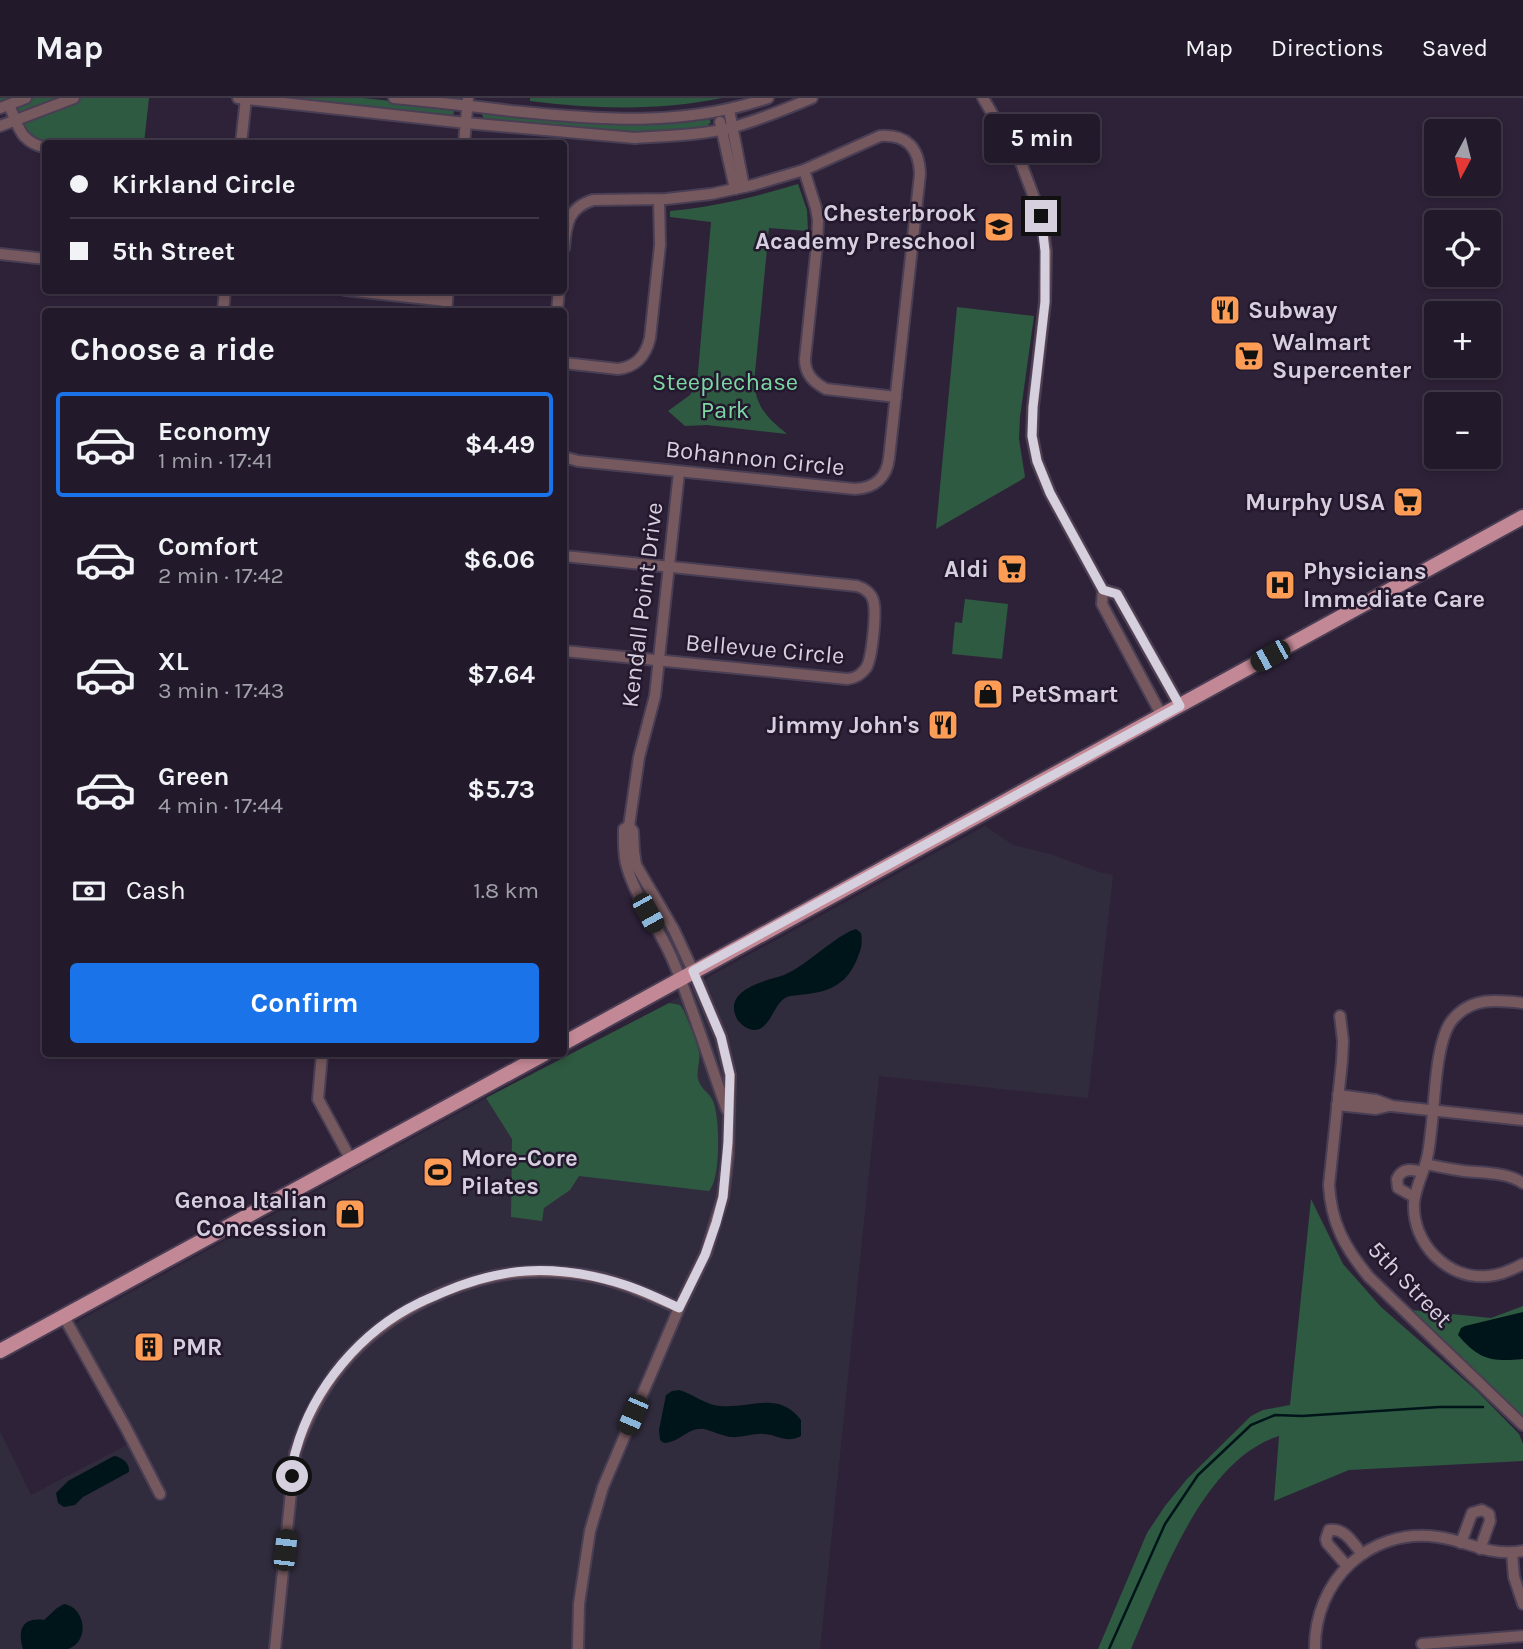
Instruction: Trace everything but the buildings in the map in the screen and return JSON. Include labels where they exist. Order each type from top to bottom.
[{"type":"main road","points":[[567,1041],[1523,517]]},
{"type":"main road","points":[[0,1351],[539,1057]]},
{"type":"street","points":[[26,98],[4,107],[22,134],[29,141],[42,146]]},
{"type":"street","points":[[0,126],[74,98]]},
{"type":"street","points":[[238,98],[635,138],[727,128],[775,114],[812,98]]},
{"type":"street","points":[[241,140],[246,98]]},
{"type":"street","points":[[394,98],[468,102],[611,120],[655,119],[724,111],[768,98]]},
{"type":"street","points":[[983,98],[1021,163],[1041,216],[1045,251],[1045,302],[1032,436],[1037,461],[1050,493],[1103,590],[1102,604],[1163,716]]},
{"type":"street","points":[[464,140],[468,102]]},
{"type":"street","points":[[724,111],[739,188]]},
{"type":"street","name":"Bohannon Circle","points":[[567,224],[576,209],[593,200],[659,200],[739,188],[804,170],[880,136],[904,140],[913,147],[918,157],[920,174],[888,468],[881,479],[870,486],[855,489],[567,458]]},
{"type":"street","points":[[804,170],[818,220],[805,355],[807,373],[818,385],[827,389],[896,397]]},
{"type":"street","points":[[567,363],[625,368],[638,361],[646,352],[650,338],[660,245],[659,200]]},
{"type":"street","points":[[0,254],[42,259]]},
{"type":"street","points":[[382,294],[447,301]]},
{"type":"street","name":"Kendall Point Drive","points":[[679,471],[655,696],[639,757],[629,826],[633,831],[634,852],[631,866],[646,884],[674,930],[701,1034],[728,1112]]},
{"type":"street","name":"Bellevue Circle","points":[[567,556],[857,586],[862,587],[872,597],[875,607],[869,662],[861,674],[854,678],[567,651]]},
{"type":"street","points":[[1103,590],[1117,594],[1180,706]]},
{"type":"street","name":"Kendall Point Drive","points":[[578,1649],[579,1604],[590,1531],[603,1487],[679,1308],[705,1255],[723,1197],[728,1154],[730,1075],[721,1037],[687,975]]},
{"type":"street","points":[[1523,1003],[1495,1000],[1479,1002],[1461,1010],[1449,1023],[1440,1049],[1430,1141],[1414,1197],[1415,1222],[1422,1240],[1435,1256],[1450,1267],[1471,1276],[1487,1276],[1509,1271],[1523,1264]]},
{"type":"street","name":"5th Street","points":[[1340,1016],[1343,1041],[1330,1174],[1330,1202],[1338,1230],[1351,1255],[1368,1277],[1523,1425]]},
{"type":"street","points":[[322,1057],[318,1099],[351,1160]]},
{"type":"street","points":[[1337,1100],[1376,1100],[1392,1106],[1523,1120]]},
{"type":"street","points":[[1414,1197],[1398,1188],[1397,1179],[1403,1171],[1424,1168],[1460,1170],[1503,1175],[1523,1183]]},
{"type":"street","points":[[275,1649],[295,1453],[303,1426],[339,1368],[383,1325],[418,1303],[455,1288],[492,1275],[526,1271],[587,1275],[627,1285],[679,1308]]},
{"type":"street","points":[[64,1317],[160,1494]]},
{"type":"street","points":[[1461,1543],[1472,1513],[1482,1510],[1489,1514],[1490,1521],[1480,1549]]},
{"type":"street","points":[[1347,1566],[1327,1543],[1329,1530],[1344,1532],[1362,1554]]},
{"type":"street","points":[[1315,1649],[1315,1629],[1330,1589],[1347,1566],[1362,1554],[1387,1542],[1414,1537],[1441,1537],[1480,1549],[1518,1552],[1514,1577],[1523,1604]]},
{"type":"street","points":[[1422,1644],[1523,1636]]},
{"type":"shaded area","points":[[985,826],[1013,845],[1113,875],[1088,1098],[879,1076],[820,1649],[0,1649],[0,1431],[31,1495],[136,1440],[72,1328],[82,1319],[486,1098],[669,1003],[712,975]]},
{"type":"shaded area","points":[[856,929],[862,937],[860,953],[849,974],[838,984],[817,993],[787,997],[760,1029],[749,1029],[738,1021],[734,1009],[735,1000],[741,993],[792,971],[836,939]]},
{"type":"shaded area","points":[[1523,1312],[1523,1359],[1487,1358],[1473,1350],[1458,1335],[1465,1326]]},
{"type":"shaded area","points":[[679,1390],[720,1406],[773,1403],[783,1406],[801,1420],[801,1436],[791,1439],[764,1434],[731,1437],[698,1429],[664,1443],[660,1440],[659,1430],[666,1395]]},
{"type":"shaded area","points":[[114,1456],[125,1461],[129,1472],[83,1497],[75,1505],[64,1507],[58,1503],[56,1493],[68,1481]]},
{"type":"shaded area","points":[[64,1604],[71,1606],[81,1617],[82,1632],[75,1645],[68,1649],[23,1649],[23,1626],[31,1620],[44,1620]]},
{"type":"green space","points":[[0,98],[149,98],[144,140],[42,142],[30,137],[14,99],[0,104]]},
{"type":"green space","points":[[269,98],[363,98],[449,107],[454,113],[451,117]]},
{"type":"green space","points":[[530,98],[722,98],[650,107],[602,107],[530,101]]},
{"type":"green space","points":[[486,111],[708,117],[711,122],[707,126],[640,134],[484,120],[482,114]]},
{"type":"green space","name":"Steeplechase Park","points":[[798,184],[807,210],[808,231],[769,228],[754,383],[764,412],[787,434],[707,425],[685,426],[668,411],[690,395],[697,384],[711,222],[670,217],[670,211],[735,201]]},
{"type":"green space","points":[[957,307],[1034,316],[1020,417],[1019,439],[1025,477],[936,529]]},
{"type":"green space","points":[[965,599],[1008,604],[1002,659],[952,654],[955,622],[962,623]]},
{"type":"green space","points":[[669,1003],[680,1005],[699,1052],[698,1079],[715,1109],[717,1161],[716,1174],[709,1191],[579,1176],[570,1190],[544,1208],[542,1221],[511,1217],[512,1139],[486,1098]]},
{"type":"green space","points":[[1311,1199],[1343,1264],[1381,1307],[1478,1392],[1519,1434],[1523,1444],[1523,1461],[1349,1470],[1274,1501],[1279,1436],[1252,1449],[1228,1470],[1206,1496],[1171,1558],[1131,1649],[1098,1649],[1147,1533],[1165,1506],[1187,1479],[1251,1416],[1263,1410],[1290,1405]]},
{"type":"green space","points":[[1523,1306],[1523,1417],[1437,1334],[1402,1309],[1491,1318]]},
{"type":"waterway","points":[[1109,1649],[1165,1524],[1198,1475],[1251,1425],[1275,1415],[1483,1407]]},
{"type":"place","name":"Chesterbrook Academy Preschool","points":[[999,227]]},
{"type":"place","name":"Subway","points":[[1225,310]]},
{"type":"place","name":"Walmart Supercenter","points":[[1249,356]]},
{"type":"place","name":"Murphy USA","points":[[1408,502]]},
{"type":"place","name":"Aldi","points":[[1012,569]]},
{"type":"place","name":"Physicians Immediate Care","points":[[1280,585]]},
{"type":"place","name":"PetSmart","points":[[988,694]]},
{"type":"place","name":"Jimmy John's","points":[[943,725]]},
{"type":"place","name":"More-Core Pilates","points":[[438,1172]]},
{"type":"place","name":"Genoa Italian Concession","points":[[350,1214]]},
{"type":"place","name":"PMR","points":[[149,1347]]},
{"type":"route","points":[[292,1476],[303,1426],[339,1368],[359,1345],[383,1325],[418,1303],[492,1275],[543,1271],[587,1275],[627,1285],[679,1308],[705,1255],[716,1223],[723,1197],[728,1154],[730,1075],[721,1037],[693,971],[1180,706],[1117,594],[1103,590],[1050,493],[1037,461],[1032,436],[1045,302],[1045,251],[1041,216]]}]
